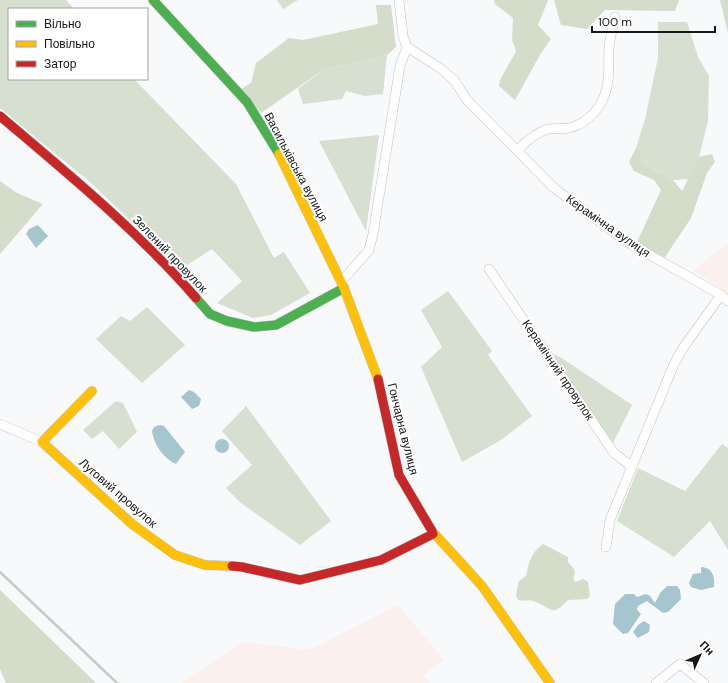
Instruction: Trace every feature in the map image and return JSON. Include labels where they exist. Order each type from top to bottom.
[{"type":"street","name":"Васильківська вулиця","points":[[153,0],[247,102],[272,141],[343,285]]},
{"type":"street","points":[[343,285],[369,250],[373,234],[400,66],[408,47],[403,36],[399,0]]},
{"type":"street","points":[[518,150],[526,141],[539,133],[548,129],[569,128],[590,118],[598,107],[607,88],[610,46],[615,17]]},
{"type":"street","name":"Керамічна вулиця","points":[[408,47],[440,68],[454,80],[467,100],[554,188],[627,242],[725,298]]},
{"type":"street","name":"Зелений провулок","points":[[0,116],[122,221],[169,267],[210,314],[227,321],[254,327],[276,325],[343,285]]},
{"type":"street","name":"Керамічний провулок","points":[[489,269],[614,453],[631,466]]},
{"type":"street","name":"Гончарна вулиця","points":[[343,285],[377,376],[399,474],[433,534],[482,586],[550,683]]},
{"type":"street","points":[[606,547],[610,520],[629,477],[631,466],[679,356],[725,298]]},
{"type":"street","points":[[0,424],[42,442],[92,391]]},
{"type":"street","name":"Луговий провулок","points":[[42,442],[132,524],[175,555],[205,565],[242,567],[300,580],[382,560],[433,534]]},
{"type":"street","points":[[656,683],[680,664],[704,683]]},
{"type":"shaded area","points":[[728,243],[728,296],[712,282],[693,271]]},
{"type":"shaded area","points":[[398,605],[444,660],[423,675],[430,683],[182,683],[243,642],[310,650]]},
{"type":"green space","points":[[0,0],[66,0],[73,8],[8,8],[8,80],[135,80],[236,184],[274,258],[284,252],[310,293],[271,315],[253,318],[217,303],[242,281],[212,249],[181,269],[91,183],[0,108]]},
{"type":"green space","points":[[277,0],[298,0],[283,9]]},
{"type":"green space","points":[[494,0],[548,0],[538,25],[551,39],[541,53],[515,100],[499,86],[500,80],[516,51],[512,40],[513,18],[495,4]]},
{"type":"green space","points":[[554,0],[679,0],[675,11],[605,10],[587,29],[561,25]]},
{"type":"green space","points":[[720,0],[728,0],[728,33]]},
{"type":"green space","points":[[376,5],[391,5],[396,47],[387,55],[323,70],[261,113],[241,89],[251,83],[256,63],[289,38],[303,40],[378,24]]},
{"type":"green space","points":[[658,22],[687,22],[698,57],[709,76],[708,121],[699,157],[689,179],[673,180],[641,163],[642,151],[636,148],[645,119],[658,58]]},
{"type":"green space","points":[[387,55],[383,94],[365,96],[346,91],[342,99],[303,104],[298,89],[323,70]]},
{"type":"green space","points":[[379,135],[366,231],[319,141]]},
{"type":"green space","points":[[636,148],[642,151],[641,163],[673,180],[682,191],[699,157],[712,154],[715,162],[707,173],[691,218],[663,260],[637,242],[661,190],[654,180],[634,171],[629,162]]},
{"type":"green space","points":[[0,181],[17,193],[43,204],[0,254]]},
{"type":"green space","points":[[448,291],[492,351],[488,355],[532,416],[501,440],[462,462],[421,367],[442,347],[421,310]]},
{"type":"green space","points":[[147,307],[185,345],[142,383],[96,339],[121,316],[130,321]]},
{"type":"green space","points":[[551,353],[560,357],[632,405],[612,445]]},
{"type":"green space","points":[[116,401],[123,403],[137,432],[119,449],[103,431],[92,439],[83,430]]},
{"type":"green space","points":[[246,406],[331,521],[300,545],[241,503],[226,488],[252,465],[222,431]]},
{"type":"green space","points":[[722,444],[728,448],[728,550],[710,521],[674,557],[617,521],[638,468],[685,491]]},
{"type":"green space","points":[[543,544],[568,557],[568,562],[574,569],[575,574],[573,578],[575,582],[583,579],[588,582],[590,596],[587,599],[568,600],[558,609],[554,610],[531,600],[518,600],[516,595],[519,581],[526,576],[531,558]]},
{"type":"green space","points":[[0,590],[96,683],[6,683],[0,669]]},
{"type":"water","points":[[38,225],[48,236],[36,248],[26,234],[29,229]]},
{"type":"water","points":[[189,390],[194,392],[201,399],[199,406],[192,409],[181,397]]},
{"type":"water","points":[[159,425],[164,426],[185,452],[176,464],[163,455],[157,446],[152,431],[154,427]]},
{"type":"water","points":[[219,439],[225,439],[229,443],[229,449],[225,453],[219,453],[215,449],[215,443]]},
{"type":"water","points":[[701,567],[711,571],[714,580],[714,587],[701,590],[691,587],[689,583],[693,574],[701,573]]},
{"type":"water","points":[[667,586],[677,586],[680,590],[681,599],[668,612],[663,613],[647,601],[638,606],[637,610],[641,614],[628,633],[623,634],[613,624],[615,604],[625,594],[634,594],[637,597],[646,594],[650,596],[655,603],[660,593]]},
{"type":"water","points":[[644,621],[650,625],[649,632],[638,638],[633,632],[638,625]]},
{"type":"railway","points":[[0,572],[117,683]]},
{"type":"traffic: fast","points":[[153,0],[247,102],[279,154]]},
{"type":"traffic: fast","points":[[196,298],[210,314],[227,321],[254,327],[276,325],[344,288]]},
{"type":"traffic: slow","points":[[279,154],[344,288],[378,379]]},
{"type":"traffic: slow","points":[[92,391],[42,442],[132,524],[175,555],[205,565],[232,566]]},
{"type":"traffic: slow","points":[[432,531],[482,586],[550,683]]},
{"type":"traffic: jam","points":[[0,116],[126,226],[196,298]]},
{"type":"traffic: jam","points":[[378,379],[399,475],[432,531]]},
{"type":"traffic: jam","points":[[232,566],[300,580],[381,560],[433,534]]}]
